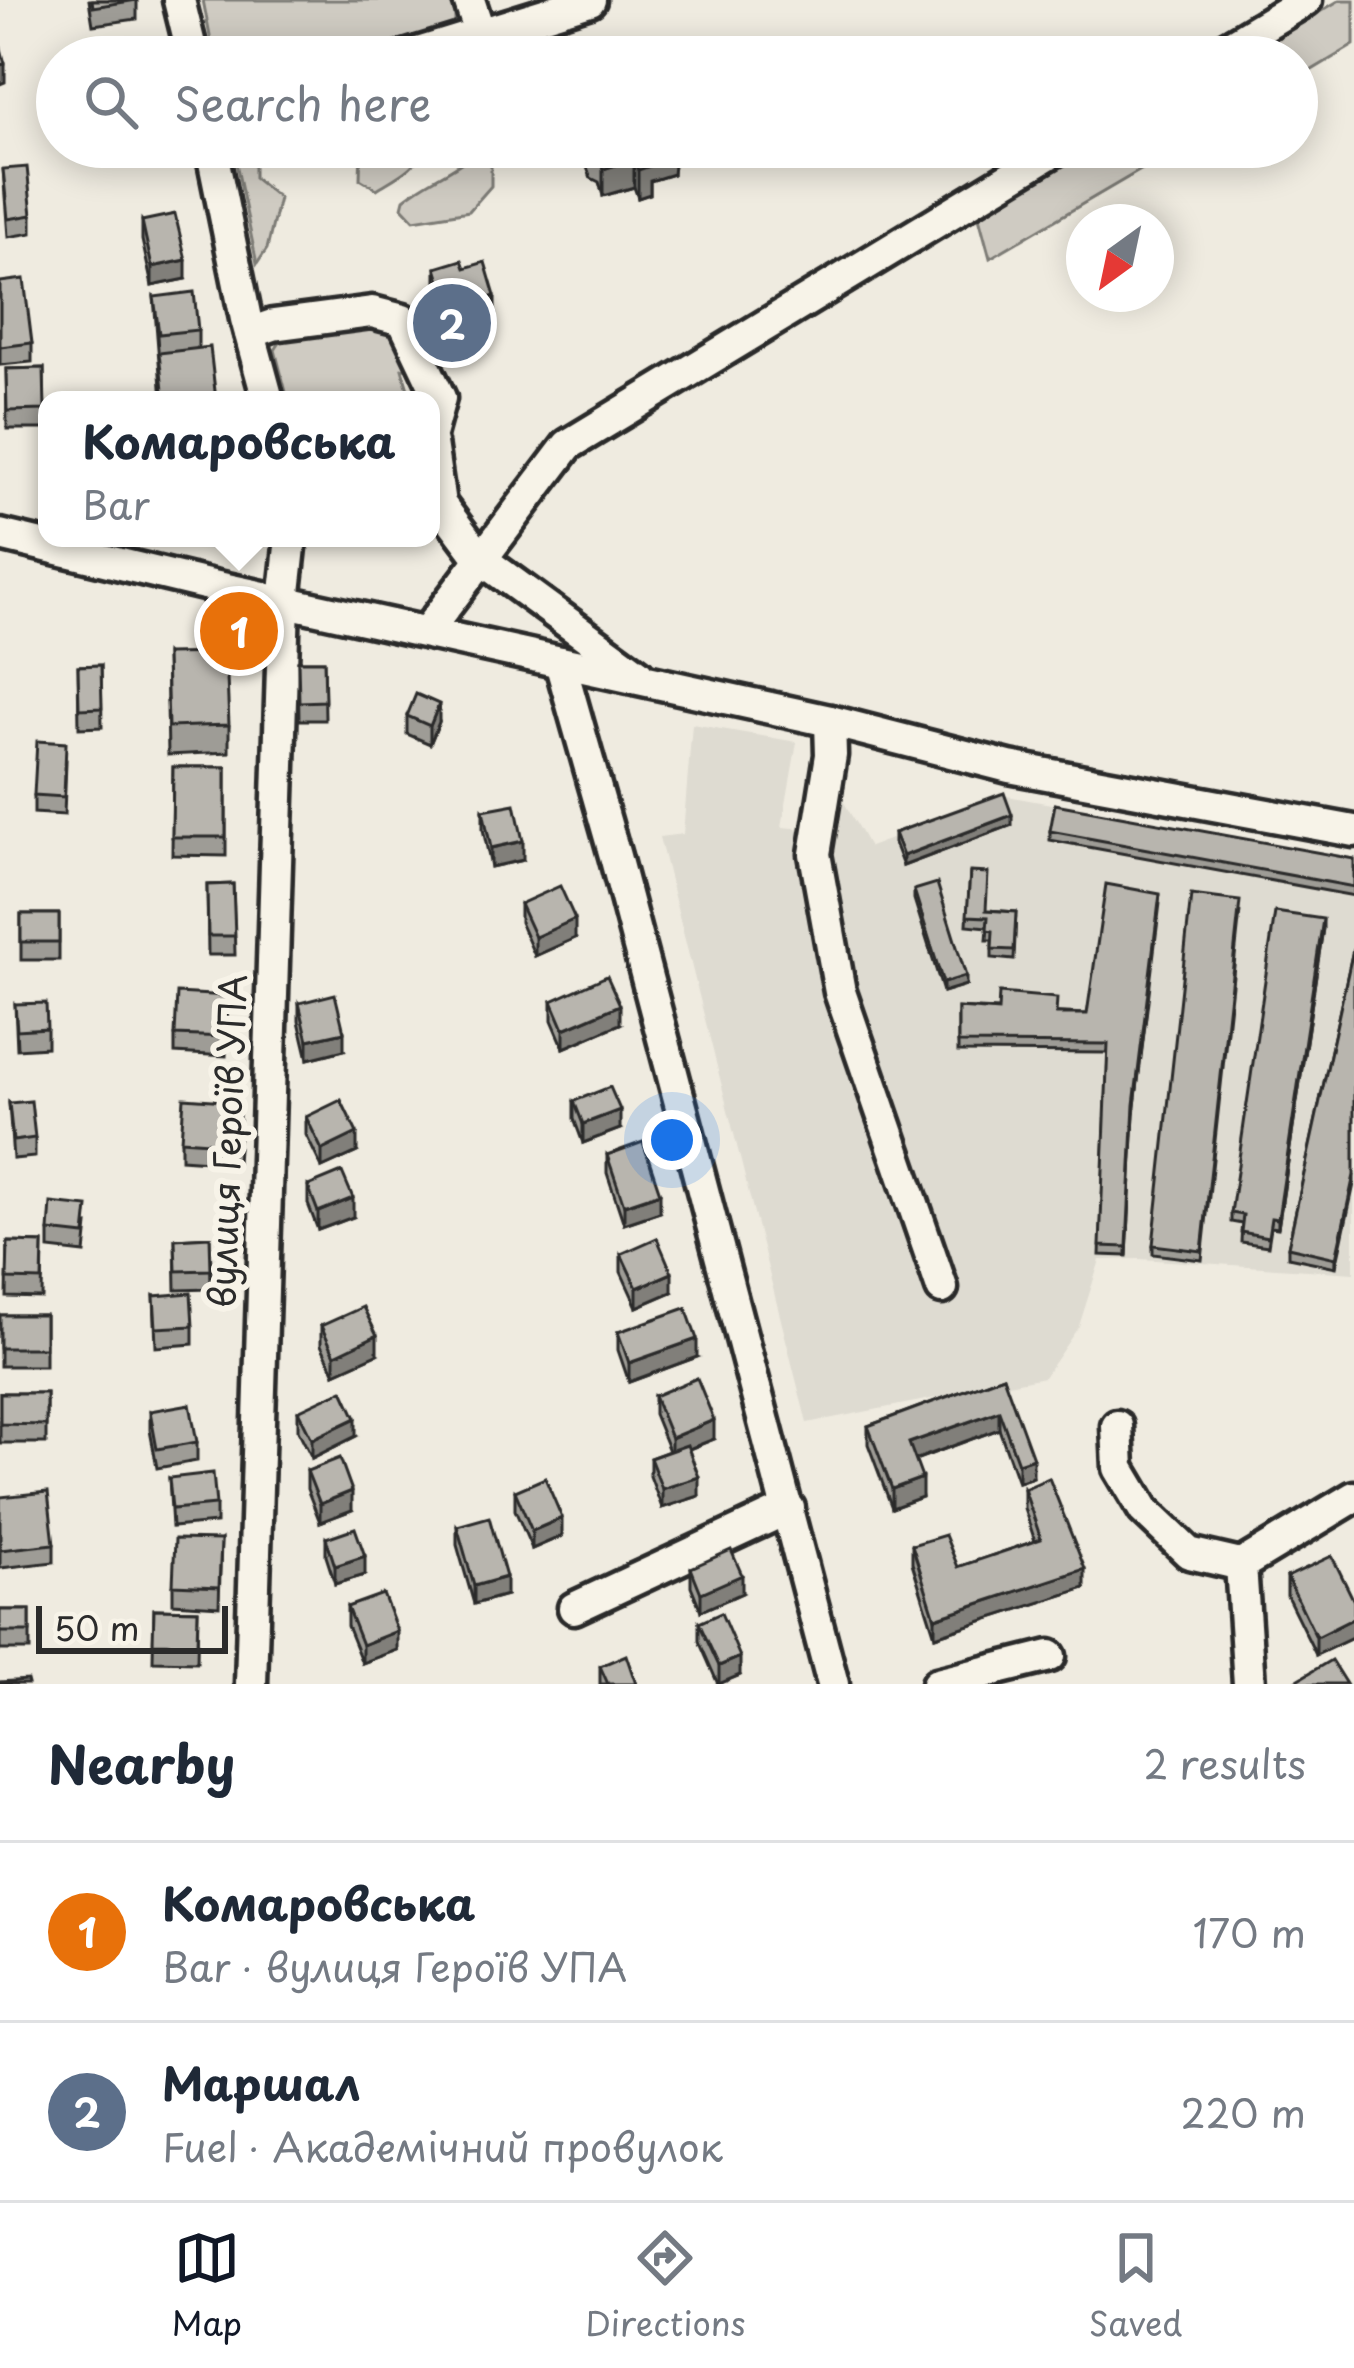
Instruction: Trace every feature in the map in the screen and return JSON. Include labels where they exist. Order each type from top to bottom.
[{"type":"street","points":[[179,0],[188,36]]},
{"type":"street","points":[[469,0],[480,33]]},
{"type":"street","points":[[471,36],[590,0]]},
{"type":"street","points":[[1246,36],[1306,0]]},
{"type":"street","points":[[216,168],[266,391]]},
{"type":"street","points":[[427,631],[568,445],[1025,168]]},
{"type":"street","points":[[250,333],[273,325],[372,312],[403,320],[437,391]]},
{"type":"street","points":[[440,504],[481,559],[648,681]]},
{"type":"street","points":[[0,535],[38,544]]},
{"type":"street","points":[[52,547],[830,721],[1029,779],[1354,831]]},
{"type":"street","name":"вулиця Героїв УПА","points":[[251,1684],[284,601],[291,547]]},
{"type":"street","points":[[560,662],[833,1684]]},
{"type":"street","points":[[830,721],[831,755],[815,854],[840,992],[943,1288]]},
{"type":"street","points":[[1118,1426],[1119,1468],[1144,1510],[1189,1553],[1241,1565],[1354,1497]]},
{"type":"street","points":[[574,1608],[789,1508]]},
{"type":"street","points":[[1241,1565],[1249,1684]]},
{"type":"street","points":[[937,1684],[1050,1656]]},
{"type":"shaded area","points":[[203,0],[455,0],[455,25],[441,36],[210,36]]},
{"type":"shaded area","points":[[1340,0],[1354,0],[1354,45],[1318,66],[1318,36],[1279,36]]},
{"type":"shaded area","points":[[237,168],[254,168],[254,178],[279,198],[267,249],[257,264]]},
{"type":"shaded area","points":[[360,168],[410,168],[377,189],[360,179]]},
{"type":"shaded area","points":[[452,168],[491,168],[491,186],[469,211],[414,220],[402,207],[404,199]]},
{"type":"shaded area","points":[[1054,168],[1144,168],[1082,204],[1066,204],[1066,214],[990,258],[977,210]]},
{"type":"shaded area","points":[[379,302],[410,366],[402,369],[408,391],[286,391],[275,350],[285,335]]},
{"type":"shaded area","points":[[692,724],[797,742],[782,827],[829,831],[840,795],[869,847],[1007,796],[1354,859],[1354,1273],[1100,1260],[1079,1326],[1044,1377],[807,1423],[659,837],[683,834]]},
{"type":"building","points":[[92,0],[137,0],[93,7]]},
{"type":"building","points":[[27,167],[32,215],[8,219],[3,169]]},
{"type":"building","points":[[175,214],[186,260],[152,267],[142,221]]},
{"type":"building","points":[[462,260],[465,268],[485,262],[495,296],[478,301],[478,318],[454,326],[436,268]]},
{"type":"building","points":[[24,279],[32,343],[0,347],[0,282]]},
{"type":"building","points":[[194,292],[198,330],[159,334],[154,297]]},
{"type":"building","points":[[210,347],[215,391],[163,391],[159,353]]},
{"type":"building","points":[[44,368],[45,391],[38,391],[38,410],[7,411],[6,369]]},
{"type":"building","points":[[226,653],[229,725],[168,727],[166,654]]},
{"type":"building","points":[[298,661],[324,661],[325,701],[299,702]]},
{"type":"building","points":[[101,665],[102,708],[79,709],[78,666]]},
{"type":"building","points":[[416,694],[439,704],[430,726],[407,716]]},
{"type":"building","points":[[37,741],[66,743],[64,797],[34,795]]},
{"type":"building","points":[[173,767],[226,767],[226,837],[172,837]]},
{"type":"building","points":[[1004,793],[1012,815],[903,856],[894,833]]},
{"type":"building","points":[[515,804],[523,841],[491,848],[483,810]]},
{"type":"building","points":[[1055,804],[1354,859],[1354,887],[1050,831]]},
{"type":"building","points":[[970,872],[988,873],[986,910],[1016,912],[1014,950],[992,949],[988,917],[967,916]]},
{"type":"building","points":[[937,883],[966,976],[943,983],[914,890]]},
{"type":"building","points":[[233,884],[235,936],[208,936],[207,885]]},
{"type":"building","points":[[1106,884],[1160,894],[1134,1105],[1127,1247],[1100,1246],[1108,1044],[958,1043],[958,1008],[998,1011],[999,993],[1057,998],[1056,1014],[1087,1014]]},
{"type":"building","points":[[560,886],[575,919],[535,937],[520,904]]},
{"type":"building","points":[[1191,895],[1240,901],[1202,1251],[1153,1245]]},
{"type":"building","points":[[1275,912],[1323,919],[1278,1219],[1271,1218],[1268,1237],[1241,1232],[1243,1215],[1231,1213]]},
{"type":"building","points":[[21,914],[59,914],[59,942],[21,942]]},
{"type":"building","points":[[1354,945],[1354,1175],[1336,1258],[1288,1247]]},
{"type":"building","points":[[607,976],[620,1005],[564,1029],[552,1001]]},
{"type":"building","points":[[177,993],[228,996],[226,1037],[175,1035]]},
{"type":"building","points":[[335,994],[344,1032],[308,1040],[299,1003]]},
{"type":"building","points":[[46,1003],[47,1028],[17,1030],[15,1004]]},
{"type":"building","points":[[610,1087],[620,1110],[583,1124],[574,1101]]},
{"type":"building","points":[[184,1098],[240,1102],[237,1144],[181,1140]]},
{"type":"building","points":[[341,1100],[357,1133],[322,1150],[306,1117]]},
{"type":"building","points":[[31,1101],[35,1138],[13,1141],[9,1103]]},
{"type":"building","points":[[643,1142],[660,1193],[624,1205],[607,1155]]},
{"type":"building","points":[[342,1172],[353,1198],[318,1212],[308,1186]]},
{"type":"building","points":[[51,1203],[88,1207],[85,1235],[49,1231]]},
{"type":"building","points":[[210,1237],[211,1270],[176,1271],[175,1239]]},
{"type":"building","points":[[657,1238],[672,1273],[637,1288],[621,1254]]},
{"type":"building","points":[[8,1242],[43,1243],[42,1280],[7,1279]]},
{"type":"building","points":[[191,1293],[193,1326],[156,1328],[154,1296]]},
{"type":"building","points":[[363,1307],[377,1335],[335,1355],[321,1326]]},
{"type":"building","points":[[686,1308],[697,1339],[629,1363],[618,1332]]},
{"type":"building","points":[[0,1315],[45,1315],[45,1348],[0,1348]]},
{"type":"building","points":[[1003,1376],[1033,1458],[1018,1463],[999,1411],[909,1443],[922,1478],[892,1489],[868,1426]]},
{"type":"building","points":[[697,1378],[714,1420],[671,1438],[654,1396]]},
{"type":"building","points":[[343,1390],[356,1418],[312,1439],[298,1411]]},
{"type":"building","points":[[0,1393],[46,1393],[46,1425],[0,1424]]},
{"type":"building","points":[[190,1404],[197,1442],[157,1449],[150,1411]]},
{"type":"building","points":[[687,1445],[699,1477],[662,1489],[650,1458]]},
{"type":"building","points":[[340,1458],[352,1491],[320,1504],[307,1471]]},
{"type":"building","points":[[213,1473],[216,1505],[172,1509],[169,1478]]},
{"type":"building","points":[[545,1478],[562,1518],[532,1531],[515,1491]]},
{"type":"building","points":[[1049,1478],[1085,1569],[935,1618],[912,1545],[945,1535],[958,1567],[1041,1539],[1024,1489]]},
{"type":"building","points":[[48,1492],[54,1544],[0,1550],[0,1497]]},
{"type":"building","points":[[489,1517],[506,1577],[474,1586],[457,1526]]},
{"type":"building","points":[[355,1528],[365,1556],[335,1566],[326,1538]]},
{"type":"building","points":[[175,1539],[221,1540],[219,1587],[173,1585]]},
{"type":"building","points":[[731,1550],[742,1575],[701,1593],[691,1568]]},
{"type":"building","points":[[1332,1556],[1354,1601],[1354,1618],[1316,1637],[1287,1577]]},
{"type":"building","points":[[383,1594],[397,1631],[362,1645],[347,1607]]},
{"type":"building","points":[[154,1609],[198,1610],[197,1644],[153,1643]]},
{"type":"building","points":[[0,1610],[30,1610],[30,1632],[0,1632]]},
{"type":"building","points":[[721,1613],[740,1657],[719,1666],[699,1623]]},
{"type":"building","points":[[626,1655],[636,1684],[608,1684],[600,1666]]},
{"type":"building","points":[[1331,1660],[1346,1684],[1296,1681]]},
{"type":"place","name":"Маршал","points":[[452,323]]},
{"type":"place","name":"Комаровська","points":[[239,631]]}]
